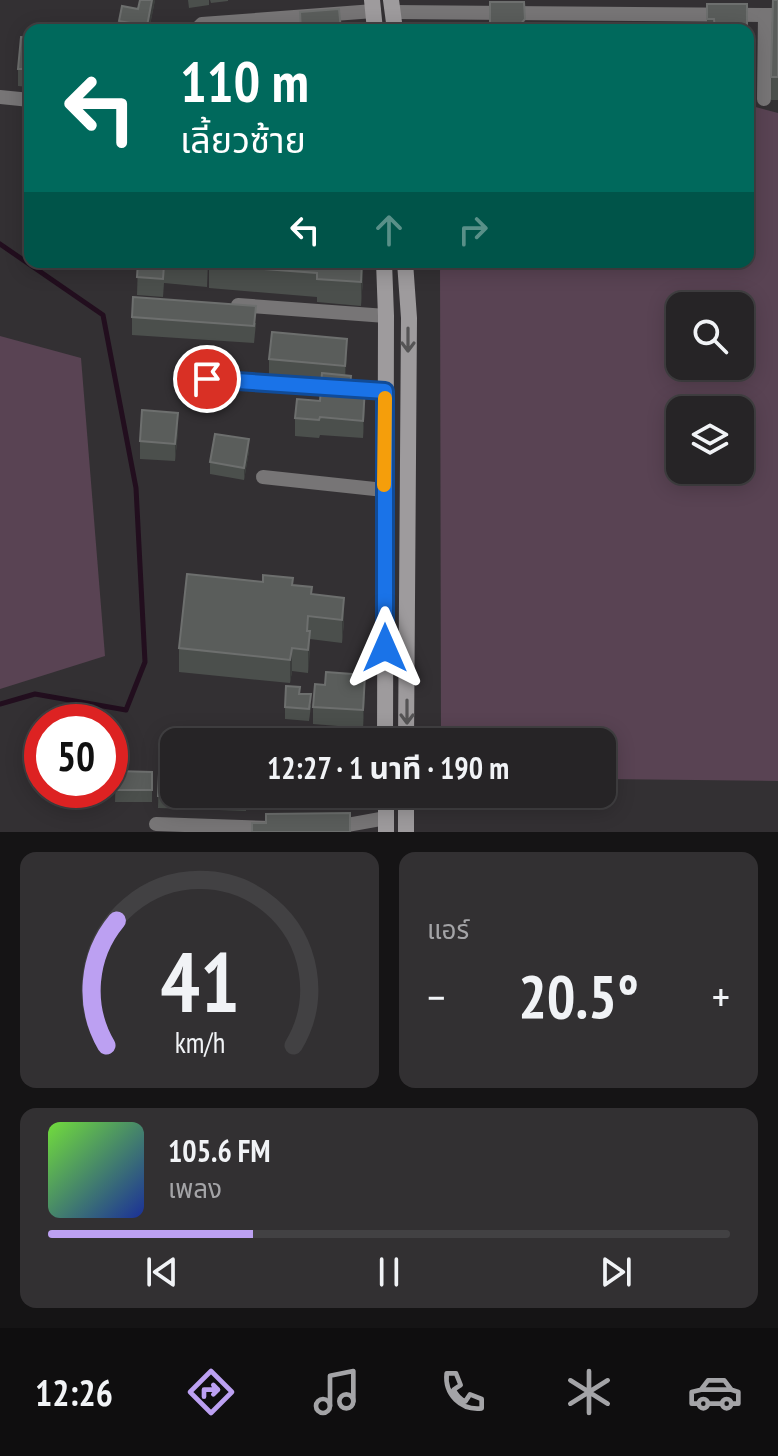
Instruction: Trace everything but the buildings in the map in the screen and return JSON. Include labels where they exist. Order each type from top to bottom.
[{"type":"main road","points":[[384,268],[385,728]]},
{"type":"main road","points":[[405,268],[409,318],[406,728]]},
{"type":"main road","points":[[406,808],[406,832]]},
{"type":"street","points":[[202,24],[373,6]]},
{"type":"street","points":[[392,6],[772,15],[764,99]]},
{"type":"street","points":[[0,97],[24,99]]},
{"type":"street","points":[[228,304],[386,316]]},
{"type":"street","points":[[207,379],[385,391]]},
{"type":"street","points":[[263,477],[384,490]]},
{"type":"street","points":[[156,824],[283,828]]},
{"type":"street","points":[[314,828],[386,825]]},
{"type":"shaded area","points":[[754,107],[778,113],[778,781],[616,779],[616,728],[441,728],[440,268],[754,268]]},
{"type":"shaded area","points":[[0,336],[81,358],[105,656],[0,689]]},
{"type":"waterway","points":[[0,244],[24,261]]},
{"type":"waterway","points":[[0,704],[35,694],[126,710],[145,662],[136,488],[103,315],[35,268]]},
{"type":"slow traffic","points":[[384,485],[385,398]]},
{"type":"route","points":[[207,379],[385,391],[385,648]]}]
